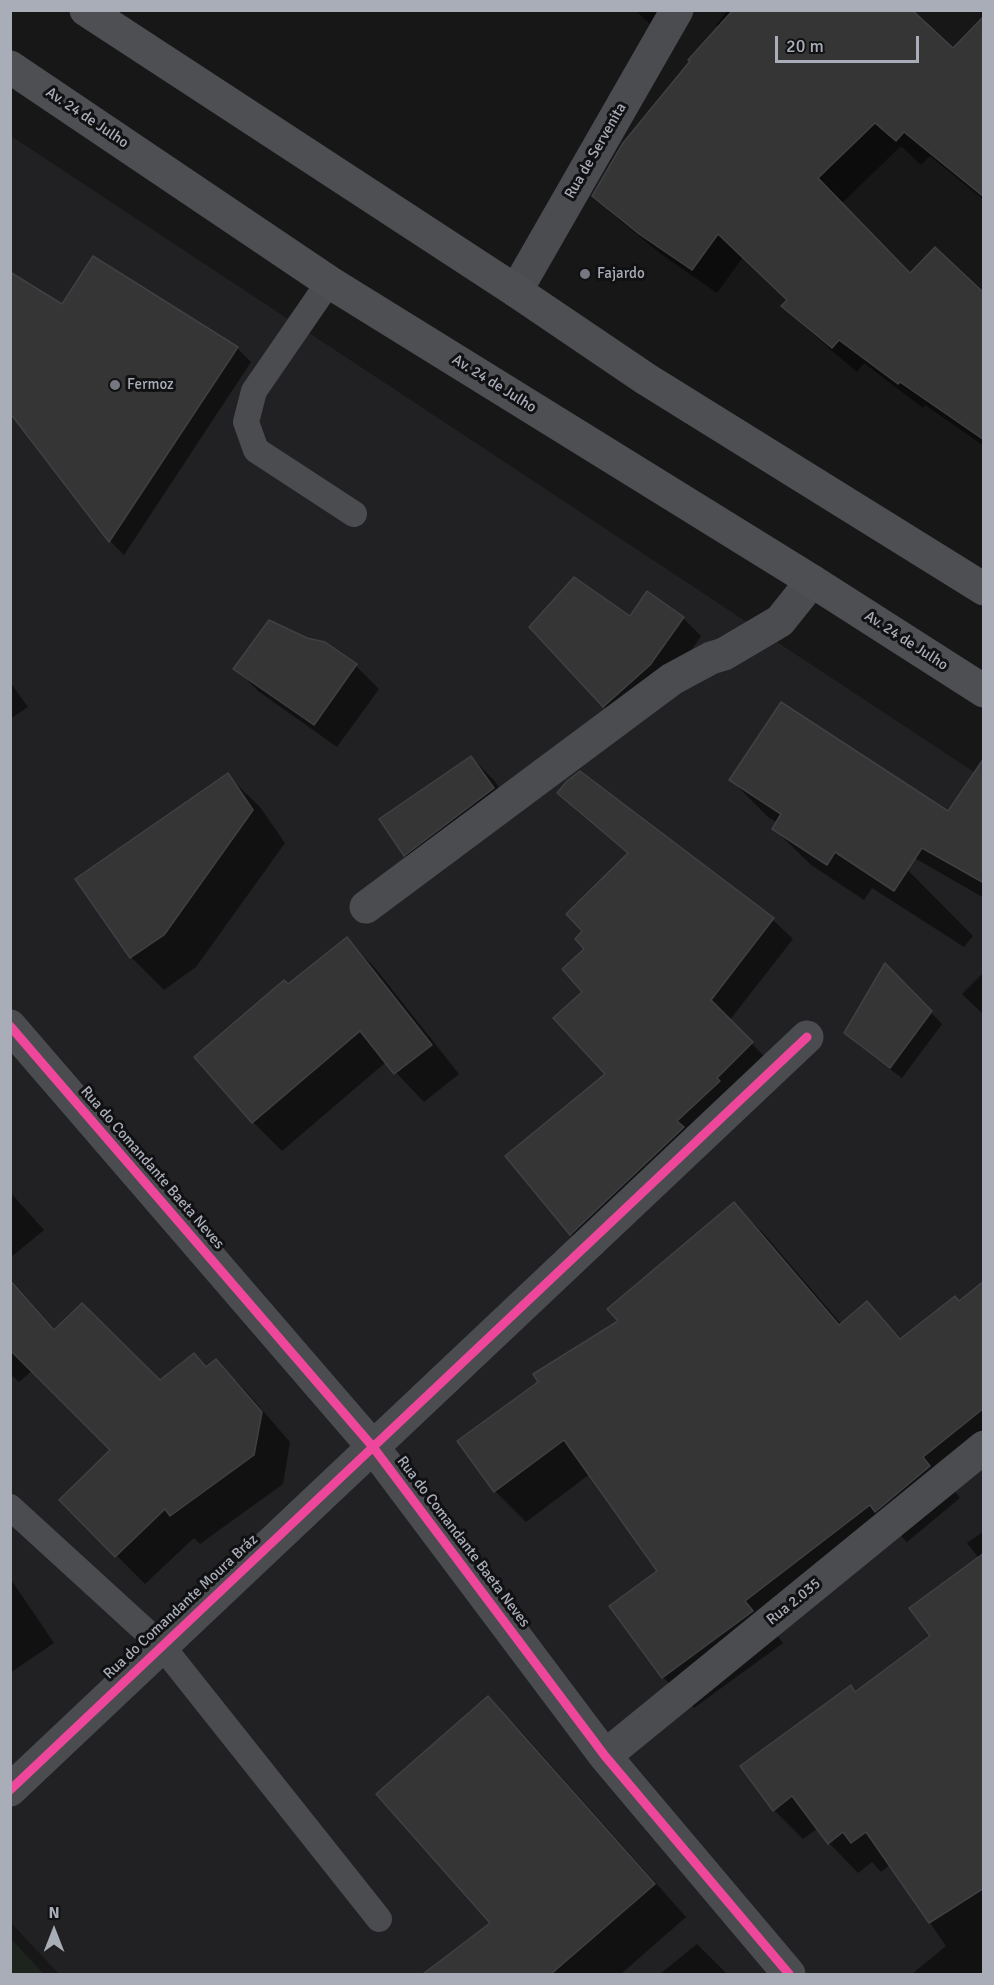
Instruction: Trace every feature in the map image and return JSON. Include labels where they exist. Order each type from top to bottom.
[{"type":"main road","points":[[87,10],[516,291],[646,379],[984,590]]},
{"type":"main road","name":"Av. 24 de Julho","points":[[10,67],[329,282],[812,581],[984,691]]},
{"type":"street","name":"Rua de Servenita","points":[[516,291],[677,10]]},
{"type":"street","points":[[366,907],[672,679],[711,658],[724,654],[780,621],[812,581]]},
{"type":"street","name":"Rua do Comandante Baeta Neves","points":[[10,1026],[373,1447],[605,1756],[789,1974]]},
{"type":"street","name":"Rua do Comandante Moura Bráz","points":[[10,1790],[807,1038]]},
{"type":"street","name":"Rua 2.035","points":[[605,1756],[984,1447]]},
{"type":"lane","points":[[329,282],[254,391],[246,422],[256,450],[354,514]]},
{"type":"lane","points":[[10,1508],[162,1646],[379,1918]]},
{"type":"shaded area","points":[[11,136],[983,778],[983,1974],[59,1974],[11,1923]]},
{"type":"shaded area","points":[[11,1939],[44,1974],[11,1974]]},
{"type":"building","points":[[733,10],[912,10],[953,48],[984,16],[984,197],[904,132],[896,141],[875,123],[818,178],[910,273],[935,247],[984,293],[984,440],[900,382],[898,384],[839,340],[832,348],[781,306],[787,300],[718,234],[692,270],[639,234],[592,196],[623,143],[690,61],[688,60]]},
{"type":"building","points":[[93,256],[238,347],[109,542],[10,413],[10,272],[62,304]]},
{"type":"building","points":[[574,577],[630,616],[647,591],[684,617],[650,665],[603,707],[529,627]]},
{"type":"building","points":[[269,620],[307,638],[325,642],[357,664],[314,725],[233,669]]},
{"type":"building","points":[[781,702],[948,811],[984,758],[984,883],[922,848],[894,891],[835,852],[827,865],[772,829],[781,814],[729,780]]},
{"type":"building","points":[[471,756],[494,788],[404,856],[379,819]]},
{"type":"building","points":[[580,771],[774,918],[711,1000],[753,1042],[717,1078],[720,1081],[677,1121],[684,1127],[570,1235],[505,1156],[605,1074],[553,1018],[582,992],[562,969],[584,949],[575,939],[582,931],[566,914],[628,853],[557,793]]},
{"type":"building","points":[[228,773],[253,810],[164,935],[130,958],[75,879]]},
{"type":"building","points":[[347,937],[432,1045],[394,1074],[360,1031],[252,1123],[194,1057],[284,980],[288,984]]},
{"type":"building","points":[[885,963],[932,1011],[890,1068],[844,1033]]},
{"type":"building","points":[[734,1202],[839,1325],[867,1301],[900,1339],[955,1296],[959,1301],[984,1281],[984,1408],[923,1457],[930,1466],[875,1512],[870,1505],[745,1601],[753,1611],[662,1678],[609,1606],[657,1571],[564,1440],[494,1492],[457,1441],[538,1382],[533,1374],[618,1321],[607,1309]]},
{"type":"building","points":[[10,1280],[54,1330],[82,1303],[160,1380],[194,1353],[206,1367],[216,1359],[262,1412],[254,1455],[170,1516],[165,1509],[115,1557],[59,1500],[110,1450],[10,1350]]},
{"type":"building","points":[[984,1553],[984,1888],[929,1923],[866,1832],[851,1843],[843,1832],[828,1844],[792,1796],[773,1811],[740,1766],[851,1685],[855,1692],[930,1636],[909,1608]]},
{"type":"building","points":[[488,1696],[655,1884],[551,1974],[423,1974],[490,1923],[376,1794]]},
{"type":"cycle path","points":[[10,1026],[373,1447],[605,1756],[789,1974]]},
{"type":"cycle path","points":[[10,1790],[807,1037]]},
{"type":"place","name":"Fajardo","points":[[585,274]]},
{"type":"place","name":"Fermoz","points":[[115,385]]}]
